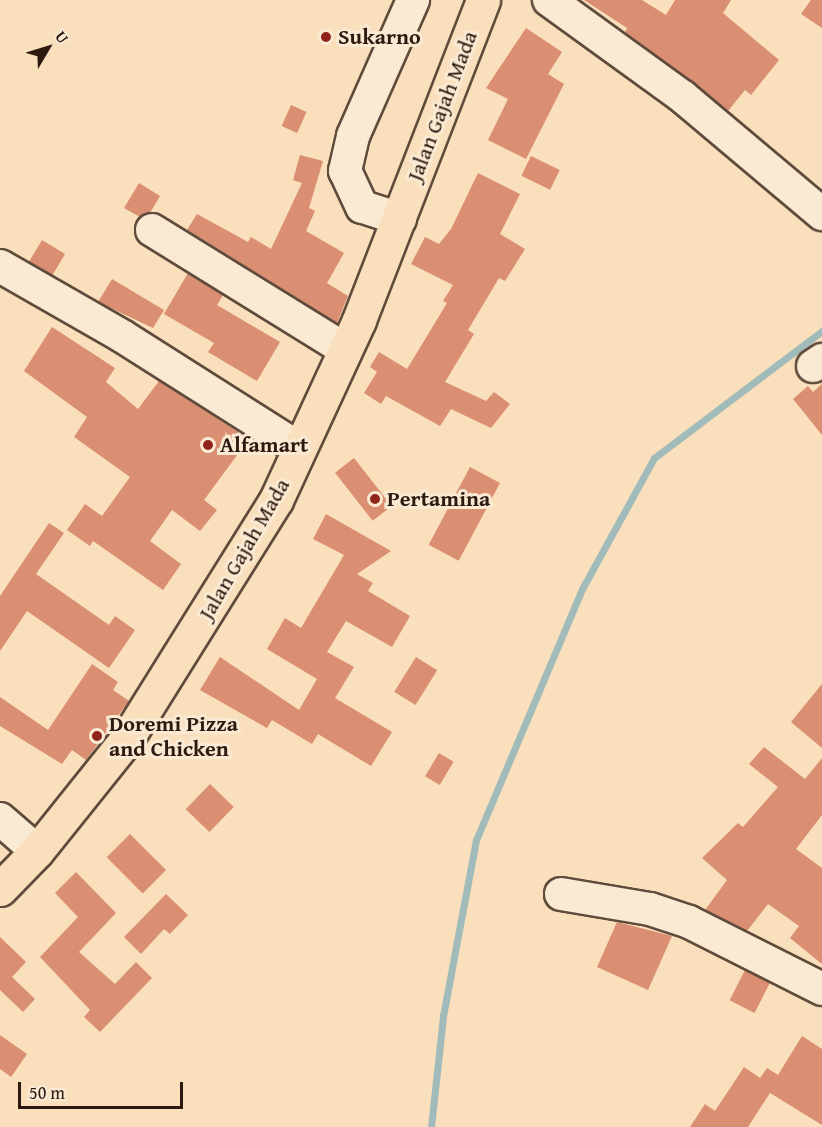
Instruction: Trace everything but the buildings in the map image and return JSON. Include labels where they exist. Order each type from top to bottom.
[{"type":"highway","name":"Jalan Gajah Mada","points":[[0,889],[37,851],[105,769],[151,705],[276,500],[345,349],[400,219],[483,0]]},
{"type":"street","points":[[400,219],[362,207],[345,171],[353,136],[413,0]]},
{"type":"street","points":[[549,0],[683,96],[822,214]]},
{"type":"street","points":[[152,230],[290,319],[345,349]]},
{"type":"street","points":[[0,266],[122,336],[300,449]]},
{"type":"street","points":[[0,819],[37,851]]},
{"type":"street","points":[[561,894],[650,909],[689,922],[822,989]]},
{"type":"waterway","points":[[431,1127],[443,1016],[476,840],[582,589],[654,458],[822,331]]},
{"type":"place","name":"Sukarno","points":[[326,37]]},
{"type":"place","name":"Alfamart","points":[[208,445]]},
{"type":"place","name":"Pertamina","points":[[375,499]]},
{"type":"place","name":"Doremi Pizza and Chicken","points":[[97,736]]}]
